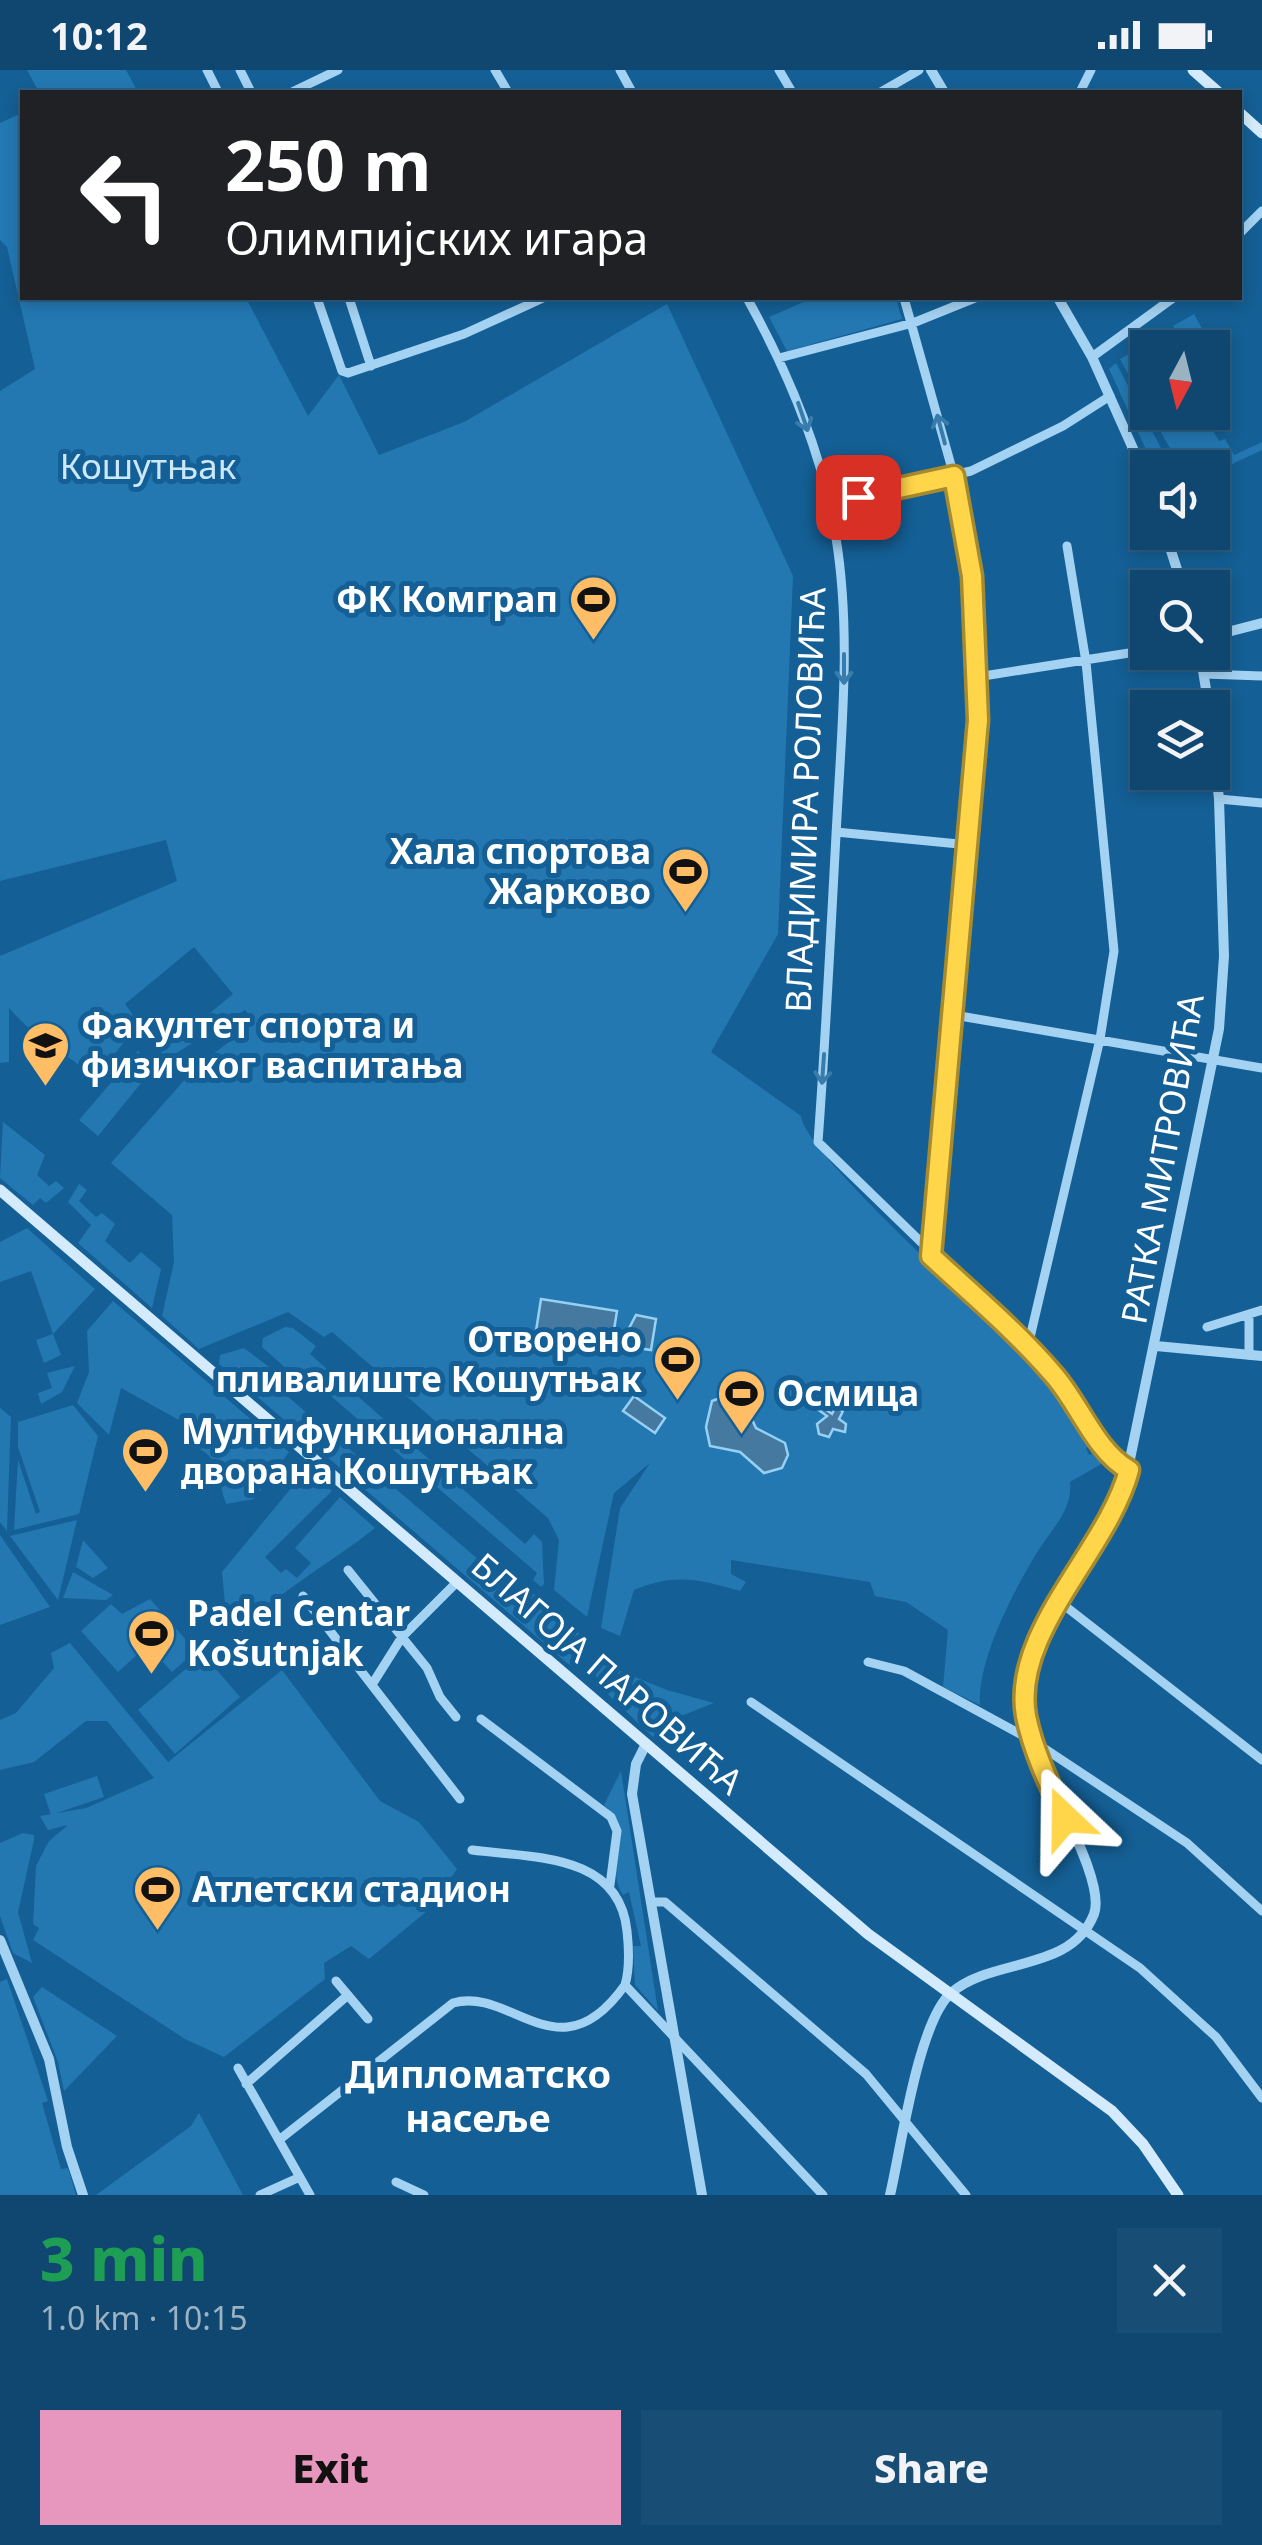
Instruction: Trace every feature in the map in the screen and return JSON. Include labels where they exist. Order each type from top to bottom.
[{"type":"main road","points":[[1193,70],[1216,90]]},
{"type":"main road","points":[[1242,115],[1262,133]]},
{"type":"main road","name":"БЛАГОЈА ПАРОВИЋА","points":[[0,1190],[868,1934],[1112,2111],[1143,2144],[1178,2195]]},
{"type":"street","points":[[296,90],[338,70]]},
{"type":"street","points":[[885,90],[918,70]]},
{"type":"street","points":[[1242,231],[1262,211]]},
{"type":"street","points":[[318,300],[344,373],[464,334],[539,300]]},
{"type":"street","points":[[350,300],[372,366]]},
{"type":"street","name":"ВЛАДИМИРА РОЛОВИЋА","points":[[748,300],[779,358],[830,503],[842,582],[844,636],[836,832],[818,1142],[931,1256]]},
{"type":"street","points":[[905,300],[954,476],[972,576],[977,678],[969,846],[931,1256],[1028,1346],[1068,1392],[1113,1460],[1129,1470]]},
{"type":"street","points":[[779,358],[913,323],[970,300]]},
{"type":"street","points":[[1059,300],[1092,358],[1134,450]]},
{"type":"street","points":[[1092,358],[1171,300]]},
{"type":"street","points":[[830,503],[954,476],[1022,448],[1110,396]]},
{"type":"street","points":[[1028,1346],[1100,1039],[1114,934],[1086,662],[1068,546]]},
{"type":"street","points":[[1230,631],[1262,623]]},
{"type":"street","points":[[977,678],[1130,653]]},
{"type":"street","points":[[1203,670],[1206,690]]},
{"type":"street","points":[[1204,674],[1262,676]]},
{"type":"street","name":"РАТКА МИТРОВИЋА","points":[[1084,1930],[1095,1910],[1096,1890],[1034,1741],[1026,1713],[1027,1677],[1060,1602],[1115,1512],[1129,1470],[1156,1346],[1214,1060],[1224,968],[1219,790]]},
{"type":"street","points":[[1220,799],[1262,803]]},
{"type":"street","points":[[836,832],[969,846]]},
{"type":"street","points":[[954,1014],[1262,1068]]},
{"type":"street","points":[[1206,1327],[1262,1310]]},
{"type":"street","points":[[1249,1314],[1249,1355]]},
{"type":"street","points":[[1156,1346],[1262,1356]]},
{"type":"street","points":[[348,1570],[427,1668],[440,1697],[456,1717]]},
{"type":"street","points":[[373,1684],[402,1637],[457,1582]]},
{"type":"street","points":[[304,1596],[460,1799]]},
{"type":"street","points":[[1060,1602],[1262,1760]]},
{"type":"street","points":[[868,1662],[904,1672],[1034,1741],[1163,1824],[1262,1911]]},
{"type":"street","points":[[751,1702],[1181,2001],[1235,2060],[1262,2098]]},
{"type":"street","points":[[481,1719],[611,1817],[617,1830],[610,1885]]},
{"type":"street","points":[[646,1744],[636,1764],[632,1790],[702,2195]]},
{"type":"street","points":[[279,2140],[453,2003],[467,2001],[551,2026],[567,2027],[594,2017],[625,1985],[627,1924],[620,1898],[610,1885],[576,1865],[472,1850]]},
{"type":"street","points":[[651,1902],[665,1902],[847,2056],[966,2195]]},
{"type":"street","points":[[890,2195],[930,2025],[949,1995],[968,1984],[1060,1951],[1084,1930]]},
{"type":"street","points":[[0,1940],[49,2059],[64,2132],[84,2195]]},
{"type":"street","points":[[336,1981],[368,2019]]},
{"type":"street","points":[[625,1985],[823,2195]]},
{"type":"street","points":[[246,2084],[348,1995]]},
{"type":"street","points":[[238,2068],[310,2195]]},
{"type":"street","points":[[260,2195],[300,2177]]},
{"type":"street","points":[[396,2182],[408,2192],[424,2195]]},
{"type":"green space","points":[[27,70],[126,70],[137,90],[38,90]]},
{"type":"green space","name":"Кошутњак","points":[[20,114],[20,300],[247,300],[308,416],[339,375],[379,455],[464,422],[667,304],[793,576],[778,934],[711,1052],[801,1116],[812,1138],[838,1170],[1065,1400],[1093,1446],[1086,1448],[1089,1455],[1095,1453],[1103,1463],[1070,1482],[1065,1510],[1028,1567],[999,1626],[984,1667],[980,1705],[943,1687],[948,1630],[906,1602],[875,1596],[870,1582],[731,1560],[731,1574],[746,1582],[740,1591],[712,1583],[662,1581],[634,1590],[620,1636],[601,1628],[620,1508],[650,1463],[614,1493],[587,1617],[554,1590],[559,1540],[548,1518],[332,1332],[324,1337],[288,1312],[199,1349],[162,1316],[174,1262],[172,1215],[111,1163],[195,1068],[247,1028],[244,1022],[251,1017],[245,1010],[167,1059],[146,1034],[163,1018],[181,1037],[233,994],[194,947],[125,1004],[133,1015],[126,1021],[134,1030],[95,1078],[9,1008],[9,1062],[0,1063],[0,956],[177,881],[166,840],[0,881],[0,391],[35,369],[7,247],[0,240],[0,123]]},
{"type":"green space","points":[[808,300],[897,300],[902,319],[787,351],[769,317]]},
{"type":"green space","points":[[1194,314],[1203,330],[1175,330],[1173,326]]},
{"type":"green space","points":[[1130,353],[1130,378],[1120,359]]},
{"type":"green space","points":[[1116,363],[1130,389],[1130,415],[1109,369]]},
{"type":"green space","points":[[1137,430],[1151,430],[1162,450],[1146,450]]},
{"type":"green space","points":[[1160,430],[1213,430],[1219,441],[1225,439],[1234,455],[1262,442],[1262,450],[1230,465],[1230,450],[1171,450]]},
{"type":"green space","points":[[138,1051],[155,1066],[98,1136],[79,1120]]},
{"type":"green space","points":[[3,1122],[45,1155],[37,1175],[49,1186],[56,1181],[64,1188],[46,1203],[40,1198],[33,1205],[0,1178]]},
{"type":"green space","points":[[79,1184],[87,1190],[79,1201],[96,1217],[102,1213],[115,1224],[105,1241],[130,1263],[141,1252],[161,1269],[152,1308],[78,1243],[91,1225],[68,1202]]},
{"type":"green space","points":[[27,1228],[95,1289],[53,1334],[31,1271],[0,1282],[0,1242]]},
{"type":"green space","points":[[113,1301],[289,1452],[254,1499],[226,1504],[214,1462],[193,1446],[201,1444],[197,1423],[188,1425],[121,1388],[109,1435],[77,1403],[89,1372],[87,1331]]},
{"type":"green space","points":[[285,1327],[293,1328],[316,1346],[310,1354],[525,1544],[534,1534],[542,1542],[541,1587],[533,1580],[537,1573],[304,1373],[298,1379],[262,1347],[263,1338]]},
{"type":"green space","points":[[53,1334],[61,1355],[44,1363],[36,1340]]},
{"type":"green space","points":[[244,1348],[293,1385],[286,1395],[520,1595],[527,1588],[582,1636],[582,1664],[576,1668],[567,1663],[219,1364],[220,1355]]},
{"type":"green space","points":[[75,1366],[62,1392],[41,1404],[38,1393],[52,1388],[47,1373]]},
{"type":"green space","points":[[73,1405],[98,1436],[79,1514],[14,1530],[18,1460],[36,1514],[40,1512],[18,1447],[18,1422]]},
{"type":"green space","points":[[0,1408],[11,1417],[7,1531],[0,1522]]},
{"type":"green space","points":[[306,1470],[332,1491],[265,1557],[281,1573],[286,1569],[297,1578],[311,1563],[295,1548],[340,1497],[375,1528],[287,1591],[242,1632],[226,1614],[222,1572]]},
{"type":"green space","points":[[77,1520],[58,1600],[10,1536]]},
{"type":"green space","points":[[0,1535],[50,1607],[0,1625]]},
{"type":"green space","points":[[83,1540],[108,1568],[93,1578],[76,1567]]},
{"type":"green space","points":[[73,1572],[113,1595],[106,1600],[63,1598]]},
{"type":"green space","points":[[150,1599],[196,1651],[172,1672],[141,1639],[133,1647],[139,1653],[118,1672],[81,1631],[111,1604],[122,1614]]},
{"type":"green space","points":[[70,1643],[168,1762],[282,1670],[380,1801],[419,1822],[457,1869],[427,1911],[369,1959],[351,1946],[324,1963],[325,1979],[224,2057],[185,2039],[33,1940],[39,1928],[33,1924],[36,1866],[49,1841],[68,1825],[48,1830],[40,1816],[86,1808],[154,1778],[107,1721],[86,1721],[34,1762],[0,1770],[0,1720],[16,1713],[54,1668],[51,1653]]},
{"type":"green space","points":[[203,1654],[240,1697],[175,1754],[138,1710]]},
{"type":"green space","points":[[593,1660],[667,1690],[714,1703],[666,1722],[653,1737],[598,1685]]},
{"type":"green space","points":[[621,1771],[658,2011],[635,1985],[633,1946],[641,1946],[629,1892],[623,1895],[618,1884],[617,1826],[604,1805]]},
{"type":"green space","points":[[97,1776],[104,1797],[51,1815],[44,1794]]},
{"type":"green space","points":[[23,1833],[34,1835],[18,1912],[32,1963],[13,1953],[0,1916],[0,1843]]},
{"type":"green space","points":[[7,1979],[48,2101],[42,2103],[61,2169],[68,2168],[76,2195],[0,2195],[0,1982]]},
{"type":"green space","points":[[42,1987],[117,2036],[64,2091],[58,2062],[33,1997]]},
{"type":"green space","points":[[199,2113],[243,2195],[96,2195],[191,2126]]},
{"type":"shaded area","points":[[541,1299],[617,1311],[612,1342],[536,1331]]},
{"type":"shaded area","points":[[636,1315],[656,1319],[651,1350],[631,1347],[625,1336]]},
{"type":"shaded area","points":[[634,1396],[665,1418],[655,1433],[623,1411]]},
{"type":"shaded area","name":"Осмица","points":[[720,1398],[744,1402],[756,1428],[785,1443],[788,1455],[782,1468],[764,1473],[740,1452],[710,1446],[706,1427],[712,1401]]},
{"type":"shaded area","points":[[818,1404],[832,1414],[835,1408],[843,1411],[839,1419],[846,1424],[845,1432],[833,1429],[829,1437],[819,1434],[817,1424],[827,1416],[816,1408]]},
{"type":"place","name":"ФК Комграп","points":[[593,642]]},
{"type":"place","name":"Хала спортова Жарково","points":[[686,914]]},
{"type":"place","name":"Факултет спорта и физичког васпитања","points":[[46,1088]]},
{"type":"place","name":"Отворено пливалиште Кошутњак","points":[[677,1402]]},
{"type":"place","name":"Осмица","points":[[742,1436]]},
{"type":"place","name":"Мултифункционална дворана Кошутњак","points":[[146,1494]]},
{"type":"place","name":"Padel Centar Košutnjak","points":[[152,1676]]},
{"type":"place","name":"Атлетски стадион","points":[[157,1932]]},
{"type":"district","name":"Дипломатско насеље","points":[[478,2097]]},
{"type":"route","points":[[858,497],[954,476],[972,576],[976,623],[976,766],[931,1256],[1028,1346],[1068,1392],[1113,1460],[1129,1470],[1115,1512],[1045,1628],[1027,1677],[1026,1718],[1065,1818]]}]
